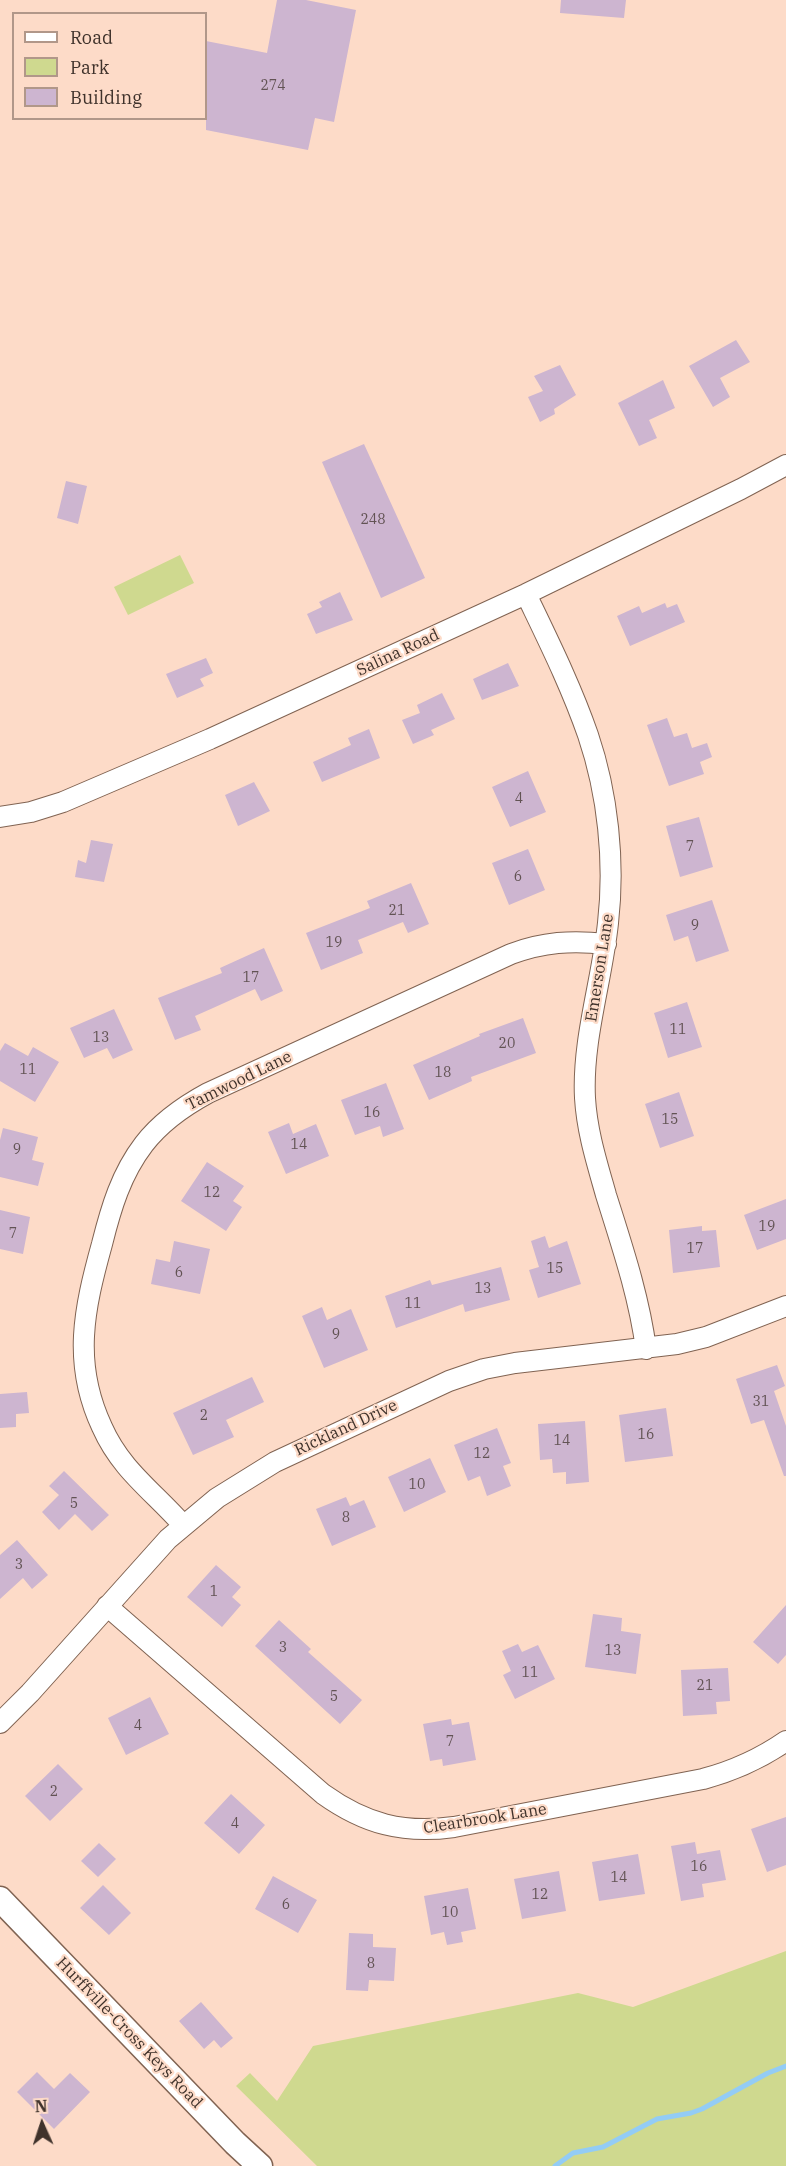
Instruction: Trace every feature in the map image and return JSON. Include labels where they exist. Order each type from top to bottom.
[{"type":"main road","name":"Hurffville-Cross Keys Road","points":[[0,1899],[235,2143],[260,2166]]},
{"type":"street","name":"Salina Road","points":[[0,817],[31,812],[73,798],[210,739],[526,594],[786,465]]},
{"type":"street","name":"Emerson Lane","points":[[526,594],[570,689],[588,736],[597,770],[609,853],[610,904],[606,944],[587,1052],[585,1099],[591,1142],[640,1309],[646,1349]]},
{"type":"street","name":"Tamwood Lane","points":[[183,1525],[135,1478],[116,1454],[95,1412],[85,1371],[84,1323],[91,1286],[116,1197],[126,1172],[141,1148],[169,1119],[208,1093],[511,954],[540,944],[556,942],[606,944]]},
{"type":"street","name":"Rickland Drive","points":[[0,1723],[30,1693],[168,1539],[227,1491],[275,1462],[466,1374],[499,1365],[646,1349],[696,1340],[786,1306]]},
{"type":"street","name":"Clearbrook Lane","points":[[107,1606],[323,1794],[356,1814],[394,1827],[414,1830],[454,1827],[703,1779],[760,1758],[786,1741]]},
{"type":"green space","points":[[180,555],[194,583],[128,615],[114,587]]},
{"type":"green space","points":[[786,1951],[786,2166],[317,2166],[236,2086],[250,2073],[277,2101],[313,2046],[578,1993],[633,2007]]},
{"type":"building","points":[[277,0],[306,0],[356,10],[334,122],[315,118],[308,150],[206,130],[207,41],[267,53]]},
{"type":"building","points":[[561,0],[626,0],[624,18],[560,13]]},
{"type":"building","points":[[736,340],[750,362],[720,378],[730,397],[713,407],[689,366]]},
{"type":"building","points":[[560,365],[576,395],[554,409],[555,414],[540,422],[528,397],[543,391],[534,376]]},
{"type":"building","points":[[663,380],[675,408],[649,420],[657,438],[639,446],[618,403]]},
{"type":"building","points":[[364,444],[425,578],[381,598],[322,462]]},
{"type":"building","points":[[66,481],[87,486],[78,524],[57,518]]},
{"type":"building","points":[[340,592],[353,620],[316,634],[307,614],[322,607],[319,602]]},
{"type":"building","points":[[665,603],[667,608],[677,604],[685,622],[630,646],[617,616],[639,606],[642,613]]},
{"type":"building","points":[[206,658],[213,673],[200,679],[204,686],[177,698],[166,674]]},
{"type":"building","points":[[508,663],[519,686],[482,700],[473,679]]},
{"type":"building","points":[[442,693],[455,719],[431,730],[434,735],[413,744],[402,720],[420,713],[417,705]]},
{"type":"building","points":[[667,718],[674,737],[687,733],[692,748],[707,743],[712,757],[700,762],[704,774],[669,786],[647,725]]},
{"type":"building","points":[[369,729],[380,758],[322,782],[313,762],[351,745],[348,738]]},
{"type":"building","points":[[528,771],[546,812],[510,827],[492,787]]},
{"type":"building","points":[[254,782],[270,811],[238,826],[225,795]]},
{"type":"building","points":[[699,817],[713,867],[680,877],[666,826]]},
{"type":"building","points":[[91,840],[113,844],[104,882],[75,877],[78,860],[86,863]]},
{"type":"building","points":[[528,849],[545,890],[509,905],[492,863]]},
{"type":"building","points":[[411,883],[429,924],[408,933],[403,922],[358,940],[363,953],[321,970],[306,933],[370,908],[367,901]]},
{"type":"building","points":[[712,900],[729,951],[696,962],[688,936],[674,941],[666,915]]},
{"type":"building","points":[[264,948],[283,991],[261,1001],[255,989],[195,1016],[201,1030],[175,1040],[158,998],[222,973],[220,968]]},
{"type":"building","points":[[687,1002],[702,1047],[668,1058],[654,1013]]},
{"type":"building","points":[[114,1009],[133,1050],[113,1059],[107,1048],[84,1058],[70,1028]]},
{"type":"building","points":[[523,1018],[536,1053],[471,1077],[472,1081],[429,1100],[413,1065],[480,1036],[479,1034]]},
{"type":"building","points":[[5,1043],[28,1056],[33,1047],[59,1062],[35,1102],[0,1081],[0,1051]]},
{"type":"building","points":[[386,1083],[404,1129],[383,1137],[380,1126],[355,1135],[341,1100]]},
{"type":"building","points":[[679,1092],[694,1136],[660,1148],[645,1104]]},
{"type":"building","points":[[289,1123],[293,1134],[316,1124],[329,1156],[286,1174],[268,1132]]},
{"type":"building","points":[[3,1128],[38,1137],[32,1160],[44,1163],[38,1186],[0,1177],[0,1140]]},
{"type":"building","points":[[207,1162],[244,1186],[233,1201],[242,1207],[226,1231],[181,1201]]},
{"type":"building","points":[[786,1199],[786,1239],[757,1250],[744,1215]]},
{"type":"building","points":[[0,1210],[30,1217],[23,1254],[0,1249]]},
{"type":"building","points":[[702,1226],[702,1231],[716,1230],[720,1267],[673,1273],[669,1230]]},
{"type":"building","points":[[545,1236],[549,1248],[567,1241],[581,1284],[538,1298],[529,1270],[539,1267],[531,1241]]},
{"type":"building","points":[[174,1241],[210,1249],[200,1294],[151,1284],[156,1259],[170,1262]]},
{"type":"building","points":[[501,1267],[510,1300],[465,1312],[463,1304],[396,1328],[385,1296],[430,1280],[432,1285]]},
{"type":"building","points":[[322,1307],[327,1320],[351,1309],[368,1350],[324,1368],[302,1316]]},
{"type":"building","points":[[777,1365],[785,1386],[774,1391],[786,1426],[786,1476],[784,1476],[764,1420],[751,1424],[736,1379]]},
{"type":"building","points":[[252,1377],[264,1402],[226,1420],[234,1437],[193,1455],[173,1413]]},
{"type":"building","points":[[27,1392],[29,1413],[16,1414],[16,1427],[0,1428],[0,1394]]},
{"type":"building","points":[[666,1408],[673,1456],[625,1462],[619,1415]]},
{"type":"building","points":[[585,1421],[589,1482],[566,1484],[566,1472],[553,1473],[552,1459],[540,1460],[538,1424]]},
{"type":"building","points":[[497,1428],[511,1463],[503,1466],[511,1486],[487,1496],[480,1476],[468,1481],[454,1445]]},
{"type":"building","points":[[430,1458],[446,1492],[404,1512],[388,1477]]},
{"type":"building","points":[[64,1471],[109,1515],[92,1531],[75,1514],[59,1530],[42,1512],[59,1495],[49,1486]]},
{"type":"building","points":[[346,1497],[350,1506],[364,1500],[376,1527],[332,1546],[316,1509]]},
{"type":"building","points":[[17,1540],[48,1575],[32,1589],[23,1578],[0,1599],[0,1555]]},
{"type":"building","points":[[216,1565],[241,1587],[232,1597],[241,1605],[222,1627],[187,1597]]},
{"type":"building","points":[[786,1605],[786,1655],[778,1664],[753,1642]]},
{"type":"building","points":[[593,1614],[622,1618],[621,1631],[641,1634],[636,1674],[585,1667]]},
{"type":"building","points":[[279,1620],[311,1649],[308,1652],[362,1700],[340,1724],[255,1646]]},
{"type":"building","points":[[518,1644],[522,1652],[538,1645],[555,1679],[515,1699],[503,1675],[511,1671],[502,1651]]},
{"type":"building","points":[[728,1668],[730,1701],[716,1702],[717,1714],[683,1716],[681,1670]]},
{"type":"building","points":[[150,1697],[169,1734],[126,1755],[108,1718]]},
{"type":"building","points":[[451,1719],[452,1725],[469,1722],[476,1760],[443,1766],[442,1759],[430,1761],[423,1724]]},
{"type":"building","points":[[58,1764],[83,1789],[50,1821],[25,1796]]},
{"type":"building","points":[[231,1794],[265,1825],[239,1854],[204,1823]]},
{"type":"building","points":[[786,1817],[786,1865],[767,1872],[751,1829]]},
{"type":"building","points":[[695,1842],[697,1854],[720,1850],[726,1880],[702,1884],[704,1897],[681,1901],[671,1846]]},
{"type":"building","points":[[99,1843],[116,1859],[98,1877],[81,1861]]},
{"type":"building","points":[[638,1854],[645,1894],[599,1901],[592,1862]]},
{"type":"building","points":[[559,1871],[566,1911],[522,1919],[514,1879]]},
{"type":"building","points":[[273,1876],[317,1900],[298,1933],[255,1909]]},
{"type":"building","points":[[103,1885],[131,1913],[109,1935],[80,1908]]},
{"type":"building","points":[[468,1888],[476,1929],[461,1932],[463,1942],[447,1945],[444,1932],[431,1935],[424,1896]]},
{"type":"building","points":[[349,1933],[373,1934],[373,1947],[396,1948],[394,1981],[369,1980],[368,1991],[346,1990]]},
{"type":"building","points":[[201,2002],[233,2038],[221,2048],[214,2040],[204,2049],[179,2021]]},
{"type":"building","points":[[37,2072],[54,2089],[70,2073],[90,2092],[54,2129],[17,2092]]},
{"type":"waterway","points":[[555,2166],[573,2153],[603,2147],[657,2119],[702,2109],[768,2073],[786,2066]]}]
